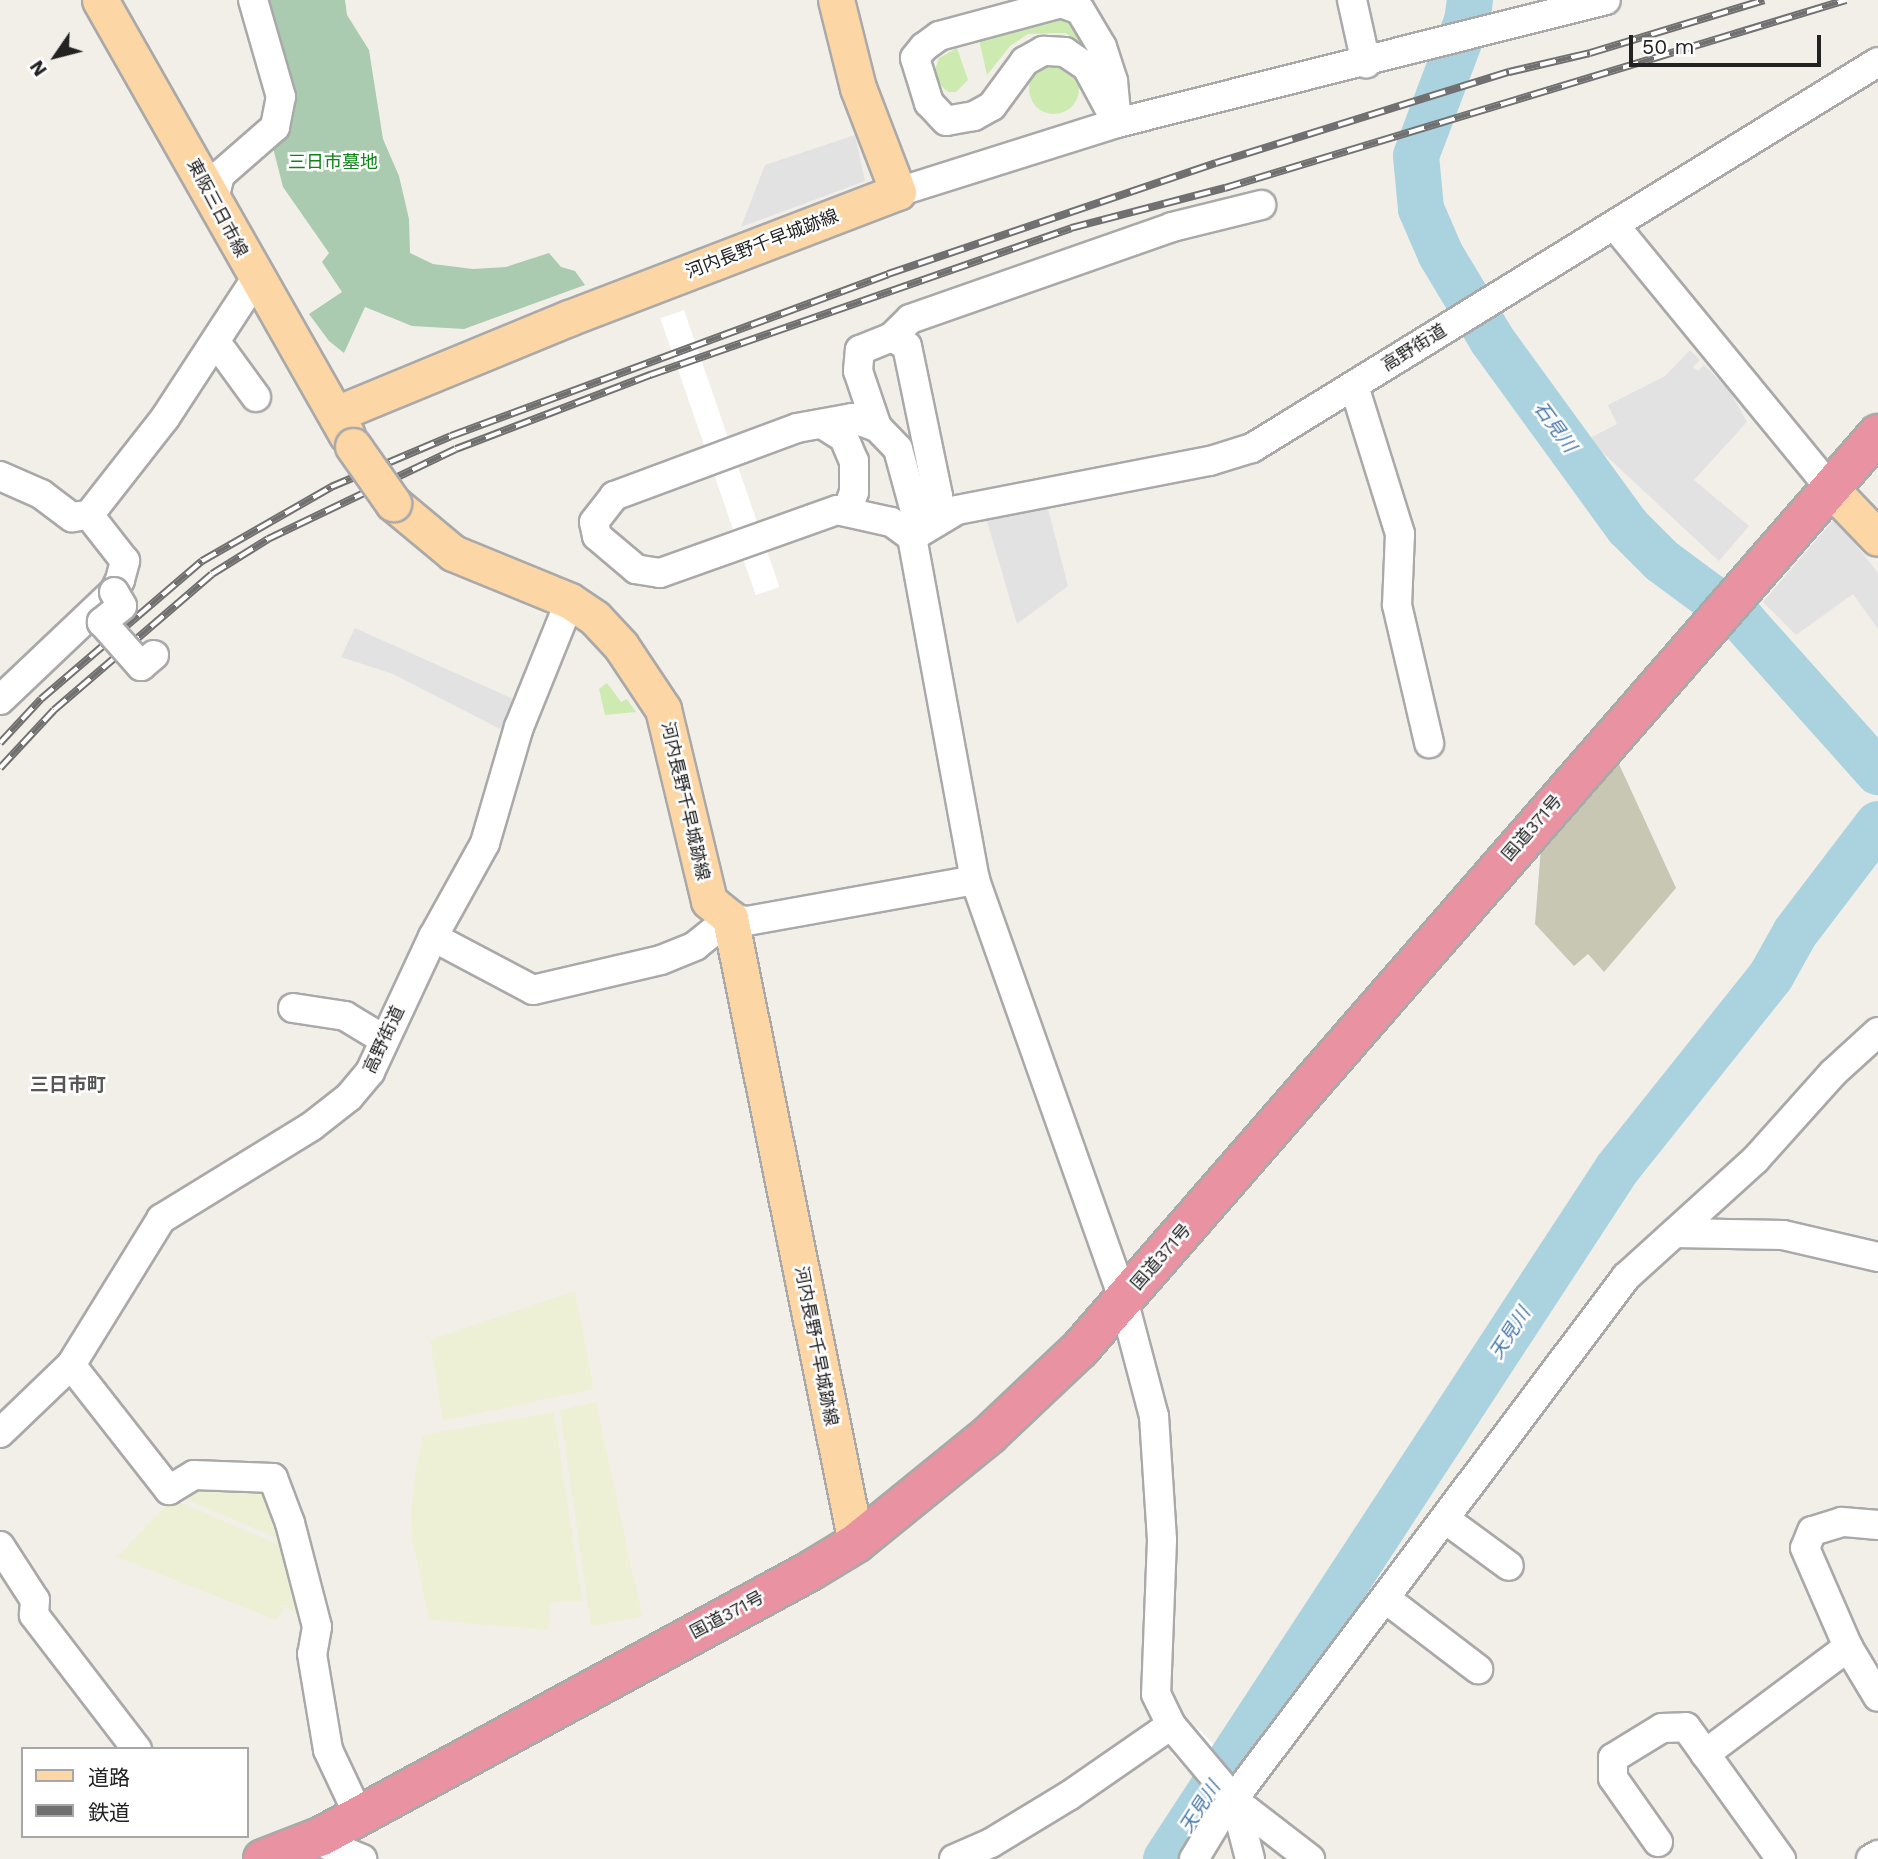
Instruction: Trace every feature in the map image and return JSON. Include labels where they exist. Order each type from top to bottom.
[{"type":"highway","name":"国道371号","points":[[263,1859],[322,1836],[856,1543],[990,1434],[1080,1349],[1878,434]]},
{"type":"main road","name":"東阪三日市線","points":[[100,0],[214,199],[255,280],[336,414]]},
{"type":"main road","points":[[836,0],[858,88],[898,192]]},
{"type":"main road","name":"河内長野千早城跡線","points":[[856,1543],[730,918],[709,901],[663,709],[621,646],[570,601],[453,553],[393,503],[353,446],[336,414],[556,323],[898,192]]},
{"type":"main road","points":[[1830,488],[1878,538]]},
{"type":"street","points":[[214,199],[220,175],[275,127],[281,97],[253,0]]},
{"type":"street","points":[[1352,0],[1366,63]]},
{"type":"street","points":[[898,192],[1117,123],[1366,63],[1602,1]]},
{"type":"street","points":[[1061,3],[1080,10],[1102,47],[1113,81],[1117,123],[1087,67],[1065,52],[1043,51],[1034,56],[1007,82],[992,106],[974,117],[946,121],[929,103],[915,58],[939,36],[1061,3]]},
{"type":"street","name":"高野街道","points":[[912,537],[957,510],[1210,461],[1251,448],[1878,62]]},
{"type":"street","points":[[1261,205],[1172,227],[909,319],[892,337],[860,350],[858,370],[877,427],[898,449],[916,515],[912,537],[975,880],[1124,1299],[1154,1416],[1162,1540],[1154,1660],[1156,1694],[1179,1734],[1232,1798],[1310,1859]]},
{"type":"street","points":[[1615,226],[1830,488]]},
{"type":"street","points":[[0,476],[41,494],[72,517],[89,515],[119,482],[216,342],[255,280]]},
{"type":"street","points":[[892,337],[907,346],[938,496],[912,537]]},
{"type":"street","points":[[216,342],[256,397]]},
{"type":"street","points":[[1354,386],[1400,534],[1397,605],[1429,743]]},
{"type":"street","points":[[877,427],[852,418],[822,424],[691,465],[614,496],[594,522],[597,536],[636,569],[660,573],[815,517],[847,511],[891,522],[912,537]]},
{"type":"street","points":[[822,424],[844,438],[854,461],[854,492],[847,511]]},
{"type":"street","points":[[0,700],[114,592],[125,561],[89,515]]},
{"type":"street","points":[[114,592],[122,606],[102,622],[141,666],[154,655]]},
{"type":"street","name":"高野街道","points":[[0,1433],[71,1365],[161,1219],[312,1126],[349,1097],[370,1072],[433,937],[485,843],[519,727],[570,601]]},
{"type":"street","points":[[433,937],[533,990],[661,960],[695,946],[730,918],[747,921],[975,880]]},
{"type":"street","points":[[293,1008],[345,1016],[383,1040]]},
{"type":"street","points":[[1194,1859],[1232,1798],[1386,1599],[1580,1334],[1626,1277],[1755,1160],[1833,1073],[1878,1032]]},
{"type":"street","points":[[1675,1233],[1783,1235],[1878,1257]]},
{"type":"street","points":[[71,1365],[169,1490],[194,1475],[273,1478],[290,1523],[317,1627],[312,1654],[328,1750],[359,1816]]},
{"type":"street","points":[[1445,1519],[1510,1566]]},
{"type":"street","points":[[1878,1525],[1842,1522],[1812,1531],[1805,1548],[1848,1647],[1878,1697]]},
{"type":"street","points":[[0,1546],[34,1600],[34,1615],[134,1747]]},
{"type":"street","points":[[1386,1599],[1478,1669]]},
{"type":"street","points":[[1705,1754],[1848,1647]]},
{"type":"street","points":[[1658,1842],[1613,1779],[1613,1758],[1662,1728],[1686,1727],[1781,1859]]},
{"type":"street","points":[[954,1859],[991,1843],[1179,1734]]},
{"type":"street","points":[[1232,1798],[1250,1859]]},
{"type":"street","points":[[322,1836],[328,1845],[362,1859]]},
{"type":"street","points":[[1871,1859],[1878,1855]]},
{"type":"shaded area","points":[[855,135],[865,181],[741,227],[765,165]]},
{"type":"shaded area","points":[[1690,350],[1700,360],[1693,367],[1698,371],[1704,365],[1729,390],[1747,422],[1694,480],[1749,526],[1719,561],[1588,439],[1617,424],[1608,405],[1665,376]]},
{"type":"shaded area","points":[[1046,501],[1068,586],[1017,624],[985,514]]},
{"type":"shaded area","points":[[1835,518],[1878,573],[1878,629],[1853,594],[1796,635],[1763,602]]},
{"type":"shaded area","points":[[355,628],[518,701],[504,731],[393,674],[341,657]]},
{"type":"shaded area","points":[[1618,762],[1676,888],[1604,972],[1588,954],[1574,966],[1535,924],[1541,847]]},
{"type":"shaded area","points":[[575,1291],[594,1389],[443,1421],[430,1340]]},
{"type":"shaded area","points":[[596,1402],[642,1617],[591,1626],[560,1410]]},
{"type":"shaded area","points":[[554,1412],[582,1601],[550,1602],[549,1630],[429,1620],[411,1535],[413,1486],[423,1435]]},
{"type":"shaded area","points":[[195,1480],[262,1483],[284,1541],[176,1495]]},
{"type":"shaded area","points":[[172,1499],[286,1548],[304,1619],[285,1606],[276,1620],[117,1557]]},
{"type":"green space","name":"三日市墓地","points":[[259,0],[345,0],[347,15],[369,50],[383,139],[399,176],[409,219],[410,253],[433,264],[473,269],[506,267],[549,253],[561,267],[575,271],[585,285],[464,329],[412,326],[365,307],[344,353],[329,341],[309,314],[342,292],[322,262],[329,253],[283,187],[271,140]]},
{"type":"green space","points":[[1061,17],[1072,24],[1088,51],[1066,33],[1028,34],[1010,46],[987,75],[978,35]]},
{"type":"green space","points":[[957,48],[968,80],[956,92],[948,92],[937,82],[935,70],[939,58]]},
{"type":"green space","points":[[1054,64],[1072,71],[1079,89],[1072,107],[1054,114],[1036,107],[1029,89],[1036,71]]},
{"type":"green space","points":[[607,683],[621,702],[627,699],[636,712],[605,715],[599,689]]},
{"type":"pier","points":[[684,310],[779,587],[756,595],[660,318]]},
{"type":"pier","points":[[1198,1728],[1242,1776],[1215,1801],[1171,1753]]},
{"type":"waterway","name":"石見川","points":[[1470,0],[1467,21],[1416,156],[1421,209],[1441,255],[1492,340],[1628,527],[1662,561],[1743,621],[1878,772]]},
{"type":"waterway","name":"天見川","points":[[1166,1859],[1617,1169],[1771,976],[1795,933],[1878,824]]},
{"type":"railway","points":[[0,743],[41,699],[202,561],[331,487],[451,436],[888,274],[1216,163],[1509,72],[1590,53],[1764,0]]},
{"type":"railway","points":[[0,768],[54,710],[212,574],[268,539],[456,449],[650,375],[1071,228],[1225,188],[1846,0]]},
{"type":"district","name":"三日市町","points":[[68,1085]]}]
